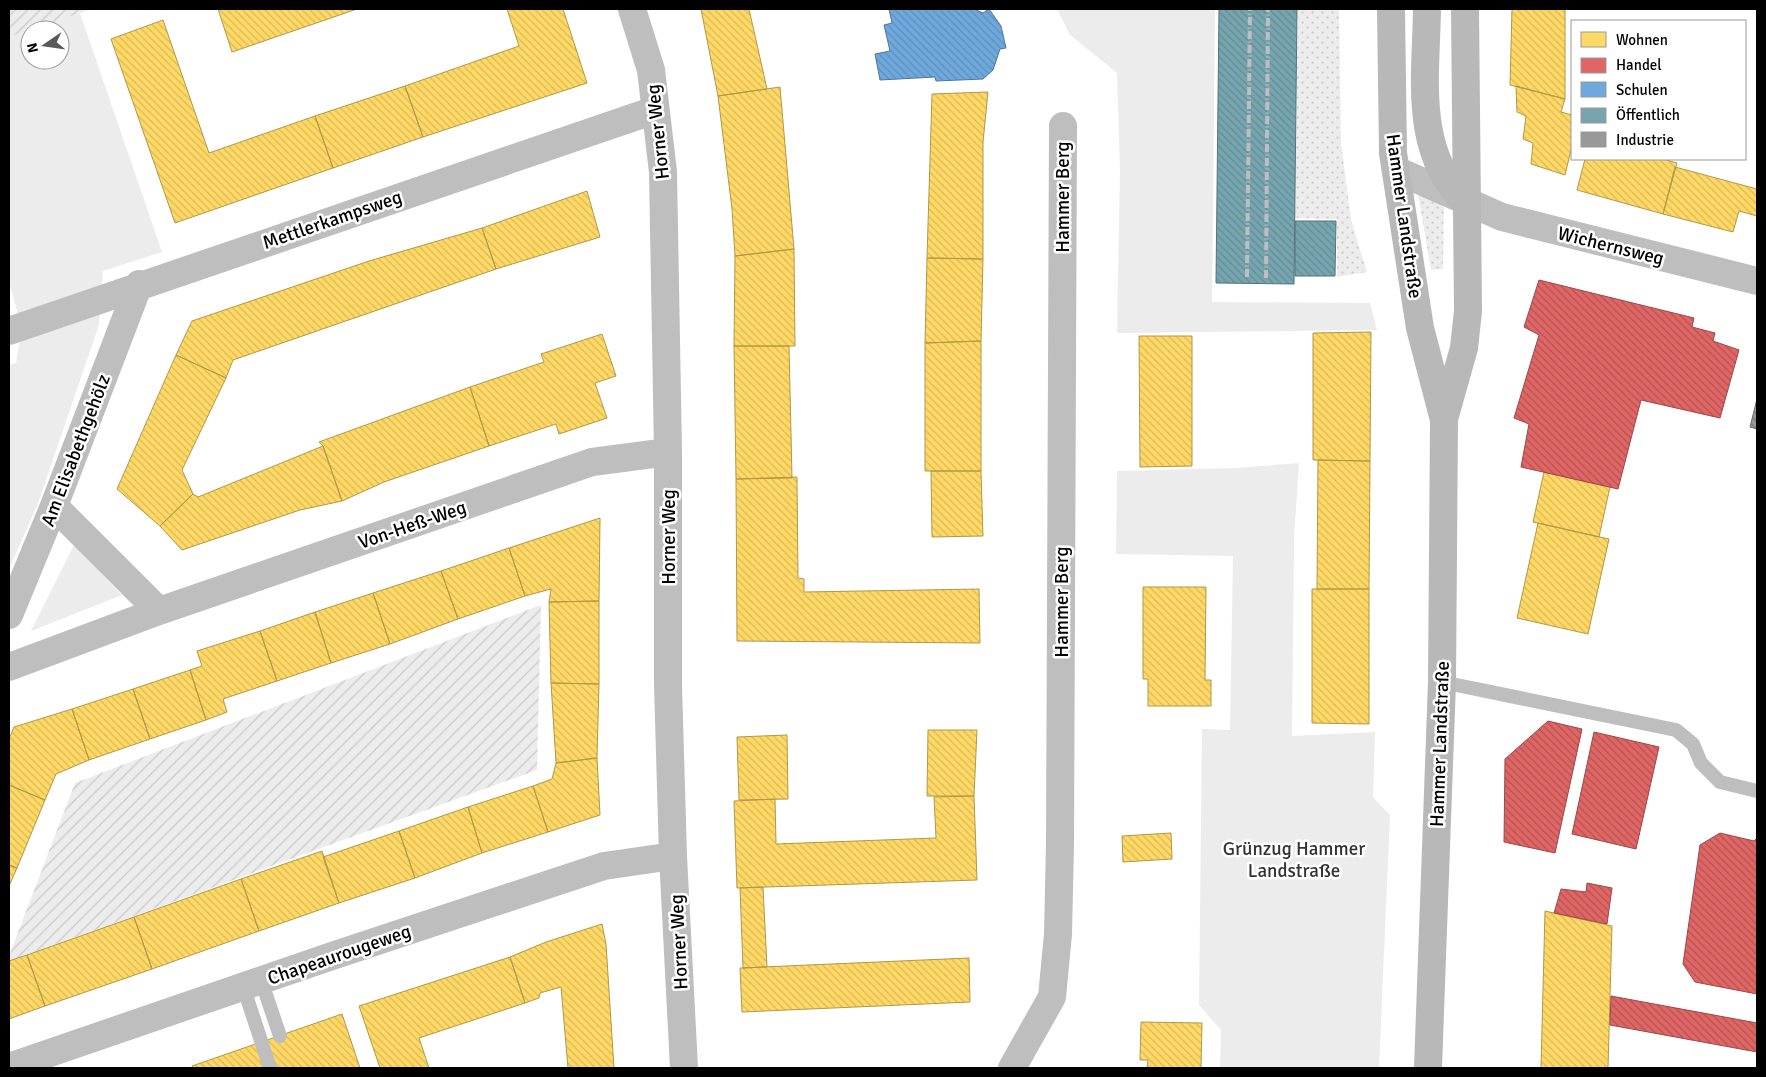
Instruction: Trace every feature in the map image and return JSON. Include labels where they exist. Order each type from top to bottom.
[{"type":"main road","name":"Hammer Landstraße","points":[[1391,9],[1393,153],[1420,328],[1444,420],[1442,682],[1428,1068]]},
{"type":"main road","points":[[1427,9],[1426,77],[1428,136],[1443,176],[1466,203]]},
{"type":"main road","name":"Hammer Landstraße","points":[[1444,420],[1464,348],[1468,311],[1464,9]]},
{"type":"street","name":"Horner Weg","points":[[632,9],[651,70],[663,172],[668,452],[668,685],[673,856],[684,1068]]},
{"type":"street","name":"Mettlerkampsweg","points":[[9,331],[140,284],[655,110]]},
{"type":"street","name":"Hammer Berg","points":[[1012,1068],[1052,997],[1058,934],[1063,126]]},
{"type":"street","name":"Wichernsweg","points":[[1396,170],[1466,203],[1502,217],[1757,281]]},
{"type":"street","name":"Am Elisabethgehölz","points":[[9,615],[54,506],[140,284]]},
{"type":"street","name":"Von-Heß-Weg","points":[[9,666],[159,611],[592,462],[668,452]]},
{"type":"street","points":[[54,506],[159,611]]},
{"type":"street","name":"Chapeaurougeweg","points":[[9,1067],[252,983],[604,866],[673,856]]},
{"type":"lane","points":[[1442,682],[1676,730],[1693,744],[1701,763],[1720,782],[1757,791]]},
{"type":"lane","points":[[252,983],[255,1022],[270,1068]]},
{"type":"lane","points":[[252,983],[280,1036]]},
{"type":"green space","points":[[9,9],[92,9],[59,20],[20,20],[20,33],[9,37]]},
{"type":"green space","points":[[1057,9],[1215,9],[1212,302],[1370,303],[1377,330],[1117,333],[1120,170],[1117,73],[1070,35]]},
{"type":"green space","points":[[1298,9],[1339,9],[1341,142],[1351,220],[1367,272],[1337,277],[1337,219],[1295,218]]},
{"type":"green space","points":[[80,13],[162,252],[103,271],[99,325],[37,506],[9,569],[9,365],[16,363],[22,328],[9,282],[9,37],[20,33],[20,70],[70,70],[70,20],[59,20]]},
{"type":"green space","points":[[1418,194],[1444,203],[1443,269],[1431,270]]},
{"type":"green space","name":"Grünzug Hammer Landstraße","points":[[1299,463],[1294,538],[1292,736],[1375,732],[1373,797],[1390,815],[1379,1068],[1220,1068],[1221,1030],[1199,1005],[1202,729],[1230,730],[1233,556],[1116,554],[1117,471],[1236,468]]},
{"type":"green space","points":[[74,545],[122,595],[31,631]]},
{"type":"green space","points":[[541,605],[537,770],[9,961],[9,956],[75,783]]},
{"type":"building: Wohnen","points":[[218,9],[357,9],[232,52]]},
{"type":"building: Wohnen","points":[[507,9],[563,9],[587,83],[423,137],[405,86],[519,46]]},
{"type":"building: Wohnen","points":[[701,9],[749,9],[767,89],[718,96]]},
{"type":"building: Wohnen","points":[[1512,9],[1565,9],[1565,99],[1510,85]]},
{"type":"building: Wohnen","points":[[163,20],[209,153],[315,116],[333,168],[175,223],[111,39]]},
{"type":"building: Wohnen","points":[[405,86],[423,137],[333,168],[315,116]]},
{"type":"building: Wohnen","points":[[1516,86],[1565,99],[1561,112],[1571,115],[1571,150],[1565,175],[1531,164],[1533,143],[1523,139],[1526,116],[1517,112]]},
{"type":"building: Wohnen","points":[[780,87],[794,249],[735,256],[732,209],[718,96]]},
{"type":"building: Wohnen","points":[[988,92],[983,142],[983,259],[927,258],[932,94]]},
{"type":"building: Wohnen","points":[[1585,160],[1666,160],[1677,163],[1663,214],[1577,190]]},
{"type":"building: Wohnen","points":[[1675,167],[1757,189],[1757,216],[1739,211],[1733,232],[1663,214]]},
{"type":"building: Wohnen","points":[[587,191],[600,237],[496,269],[482,228]]},
{"type":"building: Wohnen","points":[[482,228],[496,269],[233,360],[226,378],[176,355],[192,321],[369,261]]},
{"type":"building: Wohnen","points":[[794,249],[795,346],[734,346],[735,256]]},
{"type":"building: Wohnen","points":[[927,258],[983,259],[981,341],[925,343]]},
{"type":"building: Wohnen","points":[[1371,332],[1370,461],[1313,460],[1313,333]]},
{"type":"building: Wohnen","points":[[602,334],[616,376],[595,383],[607,418],[559,434],[556,424],[489,446],[470,387],[544,362],[541,354]]},
{"type":"building: Wohnen","points":[[1139,336],[1192,336],[1192,466],[1140,467]]},
{"type":"building: Wohnen","points":[[981,341],[981,471],[925,471],[925,343]]},
{"type":"building: Wohnen","points":[[734,346],[789,346],[792,478],[736,479]]},
{"type":"building: Wohnen","points":[[176,355],[226,378],[182,470],[193,494],[160,526],[117,489]]},
{"type":"building: Wohnen","points":[[470,387],[489,446],[384,482],[342,501],[323,446],[319,442]]},
{"type":"building: Wohnen","points":[[323,446],[342,501],[300,510],[182,550],[160,526],[193,494],[198,497]]},
{"type":"building: Wohnen","points":[[1318,460],[1370,461],[1369,589],[1317,589]]},
{"type":"building: Wohnen","points":[[931,471],[981,471],[983,536],[932,537]]},
{"type":"building: Wohnen","points":[[1544,472],[1610,487],[1599,537],[1533,522]]},
{"type":"building: Wohnen","points":[[797,477],[798,578],[804,579],[804,592],[979,589],[980,643],[737,641],[736,479]]},
{"type":"building: Wohnen","points":[[600,518],[599,601],[549,602],[551,589],[525,596],[509,548]]},
{"type":"building: Wohnen","points":[[1538,523],[1609,539],[1588,634],[1517,618]]},
{"type":"building: Wohnen","points":[[509,548],[525,596],[458,619],[441,571]]},
{"type":"building: Wohnen","points":[[441,571],[458,619],[390,644],[373,593]]},
{"type":"building: Wohnen","points":[[1143,587],[1206,587],[1205,680],[1211,680],[1211,706],[1148,706],[1148,679],[1143,679]]},
{"type":"building: Wohnen","points":[[1312,589],[1369,589],[1369,724],[1312,723]]},
{"type":"building: Wohnen","points":[[373,593],[390,644],[331,663],[315,612]]},
{"type":"building: Wohnen","points":[[599,601],[599,684],[551,683],[549,602]]},
{"type":"building: Wohnen","points":[[315,612],[331,663],[277,681],[260,631]]},
{"type":"building: Wohnen","points":[[260,631],[277,681],[223,699],[227,712],[206,720],[190,670],[202,666],[197,651]]},
{"type":"building: Wohnen","points":[[190,670],[206,720],[150,739],[133,689]]},
{"type":"building: Wohnen","points":[[551,683],[599,684],[597,758],[556,763]]},
{"type":"building: Wohnen","points":[[133,689],[150,739],[89,760],[72,709]]},
{"type":"building: Wohnen","points":[[72,709],[89,760],[56,774],[45,800],[9,785],[9,739],[14,727]]},
{"type":"building: Wohnen","points":[[928,730],[977,730],[974,796],[927,796]]},
{"type":"building: Wohnen","points":[[787,735],[788,799],[739,800],[737,737]]},
{"type":"building: Wohnen","points":[[597,758],[600,815],[548,832],[533,786],[552,779],[556,763]]},
{"type":"building: Wohnen","points":[[9,785],[45,800],[17,868],[9,865]]},
{"type":"building: Wohnen","points":[[533,786],[548,832],[482,853],[468,807]]},
{"type":"building: Wohnen","points":[[974,796],[977,880],[737,888],[734,801],[775,799],[776,844],[936,838],[934,797]]},
{"type":"building: Wohnen","points":[[468,807],[482,853],[415,878],[399,831]]},
{"type":"building: Wohnen","points":[[399,831],[415,878],[339,903],[323,857]]},
{"type":"building: Wohnen","points":[[1171,833],[1172,859],[1123,862],[1122,836]]},
{"type":"building: Wohnen","points":[[322,851],[339,903],[259,931],[241,879]]},
{"type":"building: Wohnen","points":[[9,865],[17,868],[9,886]]},
{"type":"building: Wohnen","points":[[241,879],[259,931],[152,969],[134,917]]},
{"type":"building: Wohnen","points":[[763,887],[767,967],[743,968],[740,888]]},
{"type":"building: Wohnen","points":[[1545,911],[1612,926],[1608,1068],[1541,1068]]},
{"type":"building: Wohnen","points":[[134,917],[152,969],[45,1006],[27,955]]},
{"type":"building: Wohnen","points":[[602,924],[606,944],[614,1068],[568,1068],[561,987],[540,993],[539,998],[525,1003],[510,957],[546,942]]},
{"type":"building: Wohnen","points":[[27,955],[45,1006],[9,1019],[9,961]]},
{"type":"building: Wohnen","points":[[510,957],[525,1003],[419,1038],[429,1068],[380,1068],[359,1006]]},
{"type":"building: Wohnen","points":[[969,958],[970,1002],[742,1012],[740,968]]},
{"type":"building: Wohnen","points":[[342,1014],[360,1068],[193,1068],[192,1066]]},
{"type":"building: Wohnen","points":[[1141,1022],[1202,1023],[1201,1068],[1147,1068],[1148,1060],[1140,1060]]},
{"type":"building: Handel","points":[[1539,280],[1694,318],[1692,327],[1715,333],[1713,341],[1739,350],[1720,418],[1641,400],[1618,489],[1521,467],[1529,424],[1514,418],[1539,335],[1524,327]]},
{"type":"building: Handel","points":[[1548,721],[1582,729],[1555,853],[1504,842],[1505,759]]},
{"type":"building: Handel","points":[[1594,732],[1659,747],[1636,849],[1572,834]]},
{"type":"building: Handel","points":[[1720,833],[1754,841],[1757,838],[1757,994],[1695,982],[1683,964],[1700,845]]},
{"type":"building: Handel","points":[[1587,883],[1612,888],[1607,924],[1554,913],[1561,889],[1586,892]]},
{"type":"building: Handel","points":[[1611,996],[1757,1023],[1757,1052],[1610,1025]]},
{"type":"building: Schulen","points":[[889,9],[974,9],[983,13],[989,9],[1001,26],[1006,48],[1000,49],[993,70],[983,79],[936,81],[935,77],[880,80],[875,54],[890,51],[884,25],[892,23]]},
{"type":"building: Öffentlich","points":[[1219,9],[1297,9],[1294,284],[1216,283]]},
{"type":"building: Öffentlich","points":[[1295,221],[1336,221],[1335,276],[1295,276]]},
{"type":"building: Industrie","points":[[1757,399],[1757,429],[1750,427]]},
{"type":"railway","points":[[1247,277],[1250,9]]},
{"type":"railway","points":[[1266,278],[1268,9]]}]
